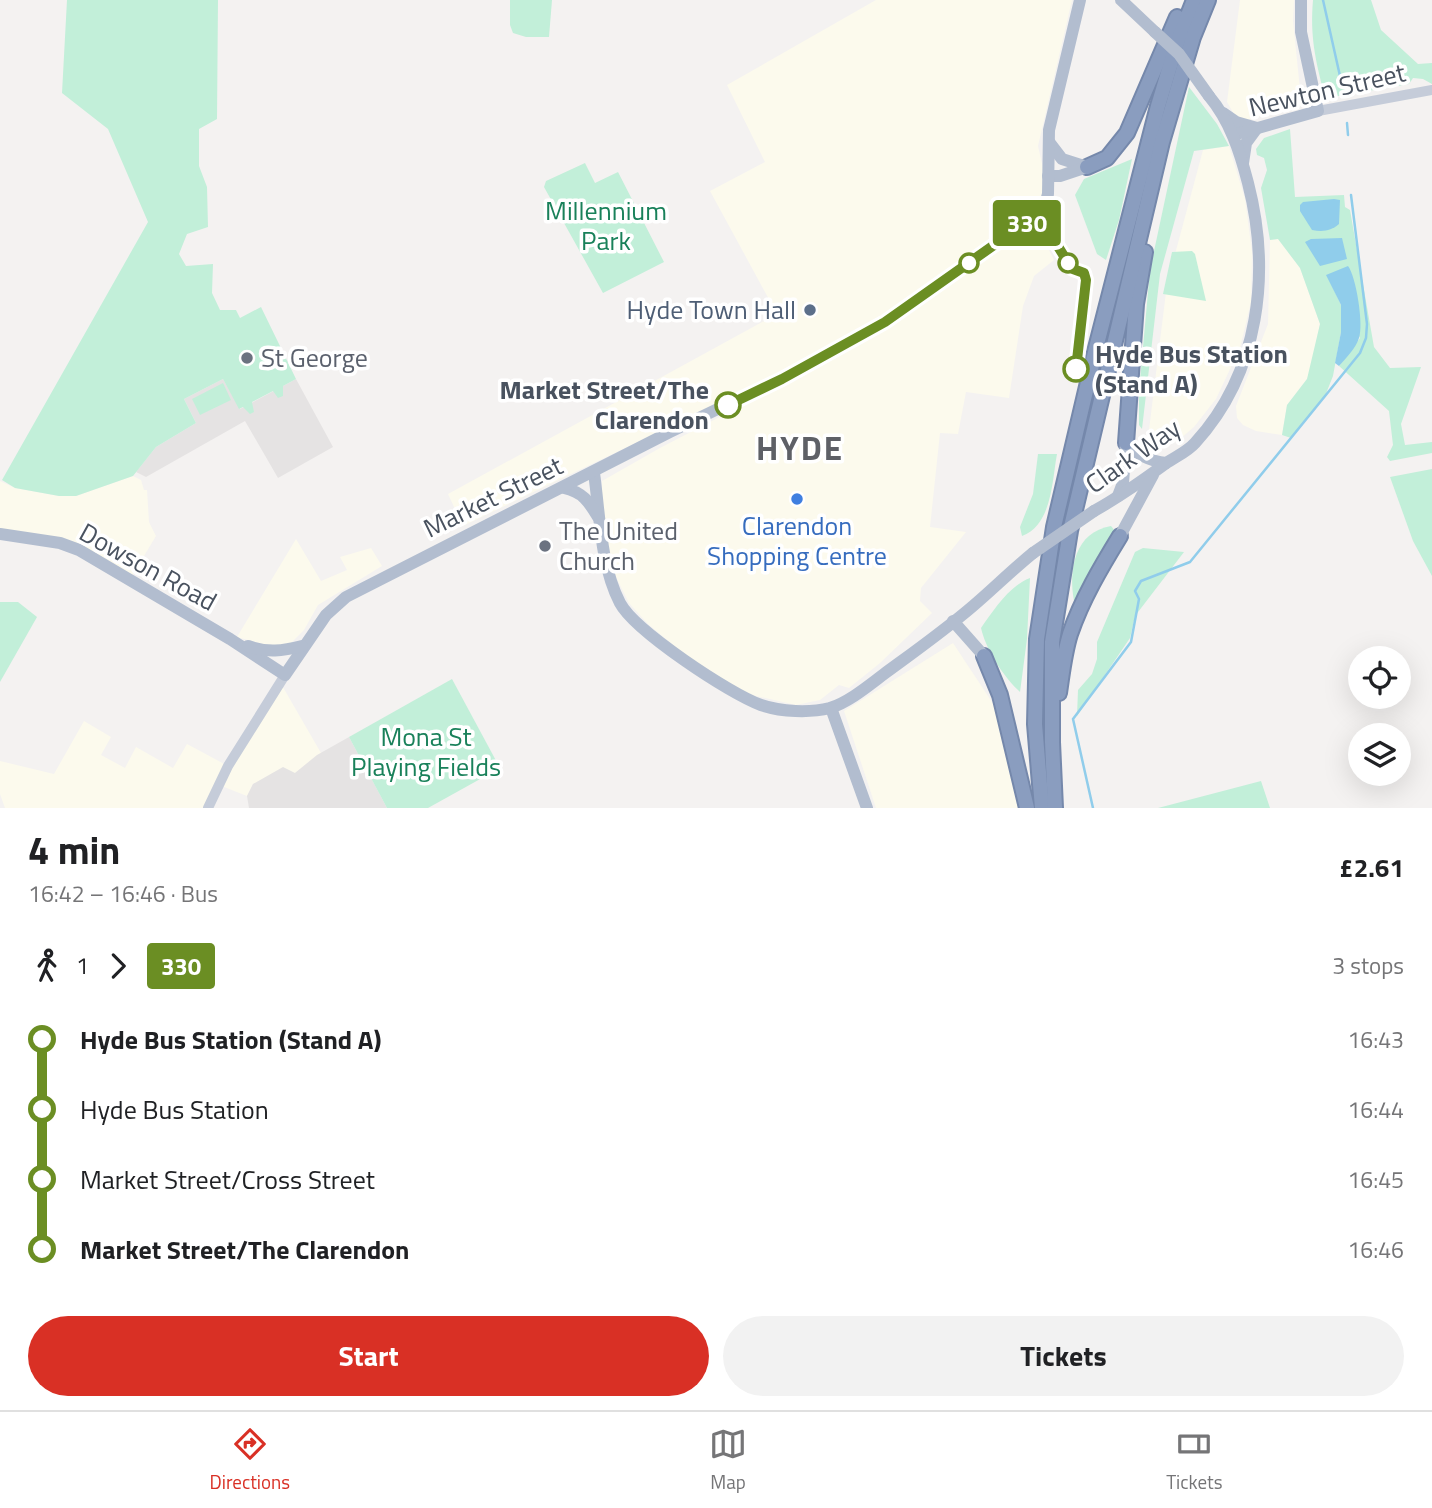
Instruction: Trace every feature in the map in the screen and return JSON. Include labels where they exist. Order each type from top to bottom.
[{"type":"highway","points":[[1087,167],[1107,158],[1127,133],[1185,0]]},
{"type":"highway","points":[[1042,808],[1035,724],[1037,639],[1054,527],[1096,348],[1139,189],[1158,106],[1176,46],[1194,0]]},
{"type":"highway","points":[[1126,443],[1136,304],[1155,199],[1209,0]]},
{"type":"highway","points":[[1055,808],[1052,642],[1070,531],[1162,142],[1193,37],[1209,0]]},
{"type":"highway","points":[[1052,742],[1064,660],[1072,631],[1096,576],[1120,536]]},
{"type":"highway","points":[[984,656],[1000,695],[1027,808]]},
{"type":"main road","points":[[1080,0],[1055,100],[1048,142],[1048,176],[1060,176],[1087,167]]},
{"type":"main road","name":"Clark Way","points":[[831,708],[861,691],[953,621],[1033,553],[1196,442],[1216,416],[1241,370],[1254,325],[1260,260],[1254,206],[1233,135],[1218,108],[1179,54],[1121,0]]},
{"type":"main road","points":[[1301,0],[1301,32],[1318,111]]},
{"type":"main road","name":"Newton Street","points":[[1233,135],[1318,111],[1432,90]]},
{"type":"main road","points":[[1218,108],[1231,120],[1257,128],[1246,143],[1242,164]]},
{"type":"main road","points":[[1048,142],[1062,159],[1087,167]]},
{"type":"main road","name":"Market Street","points":[[208,808],[234,755],[302,646],[326,614],[346,597],[864,335],[906,309],[1028,222],[1044,208],[1048,194],[1048,176]]},
{"type":"main road","points":[[1126,443],[1133,451],[1149,460],[1166,463]]},
{"type":"main road","points":[[1118,496],[1123,483],[1126,443]]},
{"type":"main road","points":[[1120,536],[1155,472]]},
{"type":"main road","points":[[594,473],[604,552],[617,597],[636,623],[694,666],[762,705],[791,710],[831,708],[867,808]]},
{"type":"main road","points":[[564,488],[575,490],[586,497],[601,524]]},
{"type":"main road","points":[[1100,508],[1120,508],[1120,536]]},
{"type":"main road","name":"Dowson Road","points":[[0,534],[60,543],[79,550],[286,672]]},
{"type":"main road","points":[[953,621],[984,656]]},
{"type":"main road","name":"Dowson Road","points":[[230,639],[262,651],[282,651],[302,646]]},
{"type":"main road","points":[[262,651],[284,664],[286,672]]},
{"type":"shaded area","points":[[876,0],[1072,0],[1038,146],[1045,177],[1042,199],[1033,217],[1054,260],[1034,276],[1023,306],[1009,398],[966,392],[958,434],[940,433],[930,527],[966,532],[921,588],[920,601],[932,613],[880,663],[849,688],[839,685],[820,700],[796,705],[747,694],[685,655],[648,624],[629,603],[609,563],[601,526],[602,481],[758,397],[801,378],[802,363],[463,526],[448,494],[777,314],[710,191],[765,162],[727,85]]},
{"type":"shaded area","points":[[1240,0],[1294,0],[1293,21],[1301,99],[1299,105],[1246,120],[1234,114],[1227,102]]},
{"type":"shaded area","points":[[1229,146],[1245,199],[1252,252],[1251,302],[1240,348],[1216,399],[1194,427],[1180,439],[1149,430],[1167,284],[1203,150]]},
{"type":"shaded area","points":[[1278,239],[1300,268],[1320,324],[1309,376],[1287,405],[1282,435],[1256,431],[1243,425],[1237,418],[1236,406],[1268,324],[1270,240]]},
{"type":"shaded area","points":[[223,379],[240,409],[296,379],[333,447],[278,478],[245,421],[146,477],[136,472],[156,447],[196,423],[184,399]]},
{"type":"shaded area","points":[[133,476],[141,480],[144,490],[147,490],[149,522],[156,536],[132,576],[87,549],[0,528],[0,481],[15,488],[59,496],[76,496]]},
{"type":"shaded area","points":[[296,539],[321,581],[347,570],[340,557],[371,548],[382,566],[318,605],[304,630],[291,643],[273,647],[237,637]]},
{"type":"shaded area","points":[[953,643],[994,705],[1018,808],[876,808],[844,711]]},
{"type":"shaded area","points":[[280,682],[321,753],[295,773],[253,784],[247,796],[219,785],[208,808],[5,808],[0,794],[0,761],[54,774],[84,721],[111,737],[101,755],[125,768],[136,747],[173,768],[187,744],[228,766]]},
{"type":"shaded area","points":[[349,737],[387,808],[249,808],[247,796],[253,784],[283,767],[295,773],[317,755]]},
{"type":"green space","points":[[67,0],[218,0],[217,119],[199,129],[199,166],[207,187],[208,227],[187,234],[179,254],[186,266],[213,264],[212,293],[220,310],[236,310],[240,318],[261,307],[296,379],[283,386],[283,396],[278,398],[273,391],[252,402],[254,412],[250,414],[243,407],[239,409],[223,379],[184,399],[196,423],[156,447],[133,476],[76,496],[59,496],[15,488],[2,480],[148,222],[108,129],[62,93]]},
{"type":"green space","points":[[510,0],[552,0],[549,37],[526,37],[513,33],[510,25]]},
{"type":"green space","points":[[1313,0],[1371,0],[1381,30],[1418,64],[1432,63],[1432,84],[1413,78],[1409,84],[1327,98],[1314,47]]},
{"type":"green space","points":[[1189,87],[1217,124],[1229,146],[1194,151],[1160,274],[1142,429],[1139,425],[1139,391],[1150,270]]},
{"type":"green space","points":[[1290,129],[1295,197],[1344,195],[1345,207],[1350,210],[1374,347],[1390,368],[1421,367],[1401,424],[1405,445],[1432,442],[1432,453],[1390,461],[1387,457],[1393,445],[1389,411],[1339,366],[1360,338],[1327,275],[1341,305],[1341,332],[1333,376],[1325,396],[1291,438],[1282,435],[1287,405],[1307,379],[1320,324],[1300,268],[1278,239],[1270,240],[1261,188],[1267,170],[1264,158],[1257,155],[1256,149],[1264,138]]},
{"type":"green space","points":[[1132,159],[1119,220],[1106,260],[1097,254],[1075,195],[1084,179]]},
{"type":"green space","name":"Millennium Park","points":[[585,163],[595,183],[618,172],[664,262],[603,293],[544,187],[546,181]]},
{"type":"green space","points":[[1192,251],[1206,301],[1163,294],[1172,252]]},
{"type":"green space","points":[[223,383],[231,400],[200,415],[192,399]]},
{"type":"green space","points":[[1038,454],[1057,454],[1052,489],[1039,522],[1022,536],[1020,527],[1033,494]]},
{"type":"green space","points":[[1432,469],[1432,576],[1413,541],[1390,477]]},
{"type":"green space","points":[[1111,526],[1115,531],[1074,601],[1072,577],[1077,554],[1089,536]]},
{"type":"green space","points":[[1143,548],[1184,552],[1135,616],[1130,638],[1077,716],[1078,690],[1092,674],[1097,659],[1097,642],[1135,552]]},
{"type":"green space","points":[[1030,578],[1027,639],[1020,692],[996,662],[981,628],[1009,593]]},
{"type":"green space","points":[[0,602],[18,602],[37,617],[0,682]]},
{"type":"green space","name":"Mona St Playing Fields","points":[[452,679],[500,768],[428,808],[387,808],[349,737]]},
{"type":"green space","points":[[1261,781],[1270,808],[1158,808]]},
{"type":"water","points":[[1340,200],[1339,224],[1327,230],[1312,230],[1300,211],[1300,205],[1303,202]]},
{"type":"water","points":[[1342,238],[1347,259],[1320,266],[1305,242],[1311,239]]},
{"type":"water","points":[[1348,266],[1360,312],[1360,332],[1356,345],[1339,366],[1335,363],[1341,332],[1341,305],[1326,275]]},
{"type":"waterway","points":[[1323,0],[1342,85]]},
{"type":"waterway","points":[[1347,123],[1348,135]]},
{"type":"waterway","points":[[1093,808],[1073,719],[1131,642],[1139,599],[1135,591],[1141,581],[1190,562],[1360,353],[1366,338],[1367,324],[1351,195]]},
{"type":"bus line","name":"330","points":[[728,405],[864,335],[906,309],[1038,214],[1067,261],[1073,269],[1084,273],[1086,280],[1076,369]]},
{"type":"place","name":"Hyde Town Hall","points":[[810,310]]},
{"type":"place","name":"St George","points":[[247,358]]},
{"type":"place","name":"Hyde Bus Station (Stand A)","points":[[1076,369]]},
{"type":"place","name":"Market Street/The Clarendon","points":[[728,405]]},
{"type":"place","name":"Clarendon Shopping Centre","points":[[797,499]]},
{"type":"place","name":"The United Church","points":[[545,546]]},
{"type":"district","name":"HYDE","points":[[800,448]]}]
